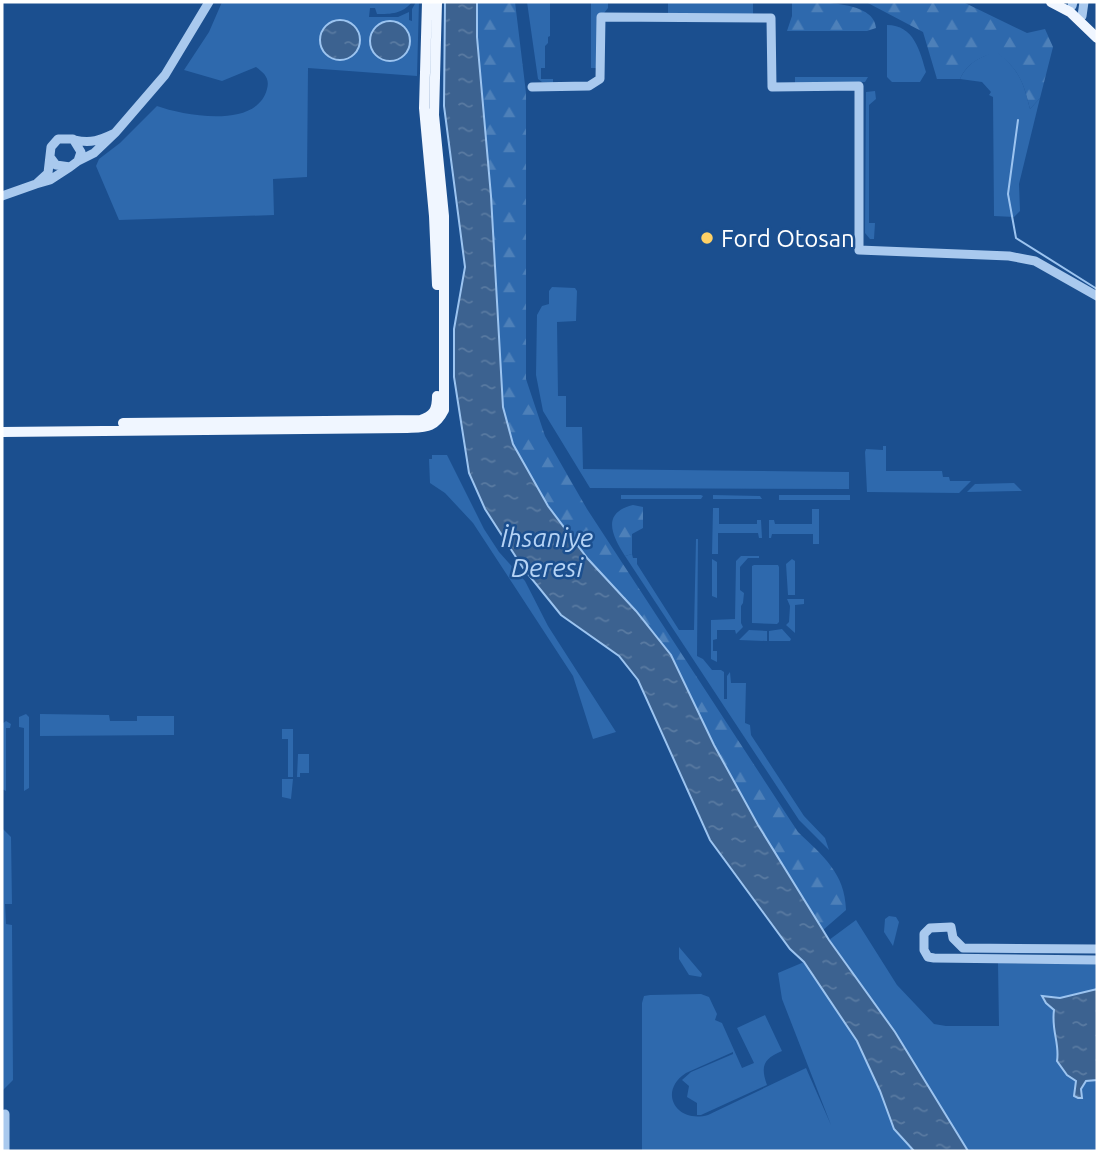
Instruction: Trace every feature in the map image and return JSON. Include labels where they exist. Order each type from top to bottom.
[{"type":"main road","points":[[2,425],[421,419],[431,416],[437,408],[438,307],[434,216],[424,110],[426,2]]},
{"type":"main road","points":[[2,432],[407,428],[425,427],[439,421],[444,410],[444,216],[434,115],[437,2]]},
{"type":"main road","points":[[1051,2],[1070,12],[1097,38]]},
{"type":"main road","points":[[1070,3],[1097,30]]},
{"type":"street","points":[[2,196],[50,180],[94,153],[165,75],[209,2]]},
{"type":"street","points":[[1082,16],[1084,2]]},
{"type":"street","points":[[532,87],[589,86],[600,79],[601,17],[771,18],[772,87],[859,86],[859,250],[1009,256],[1035,261],[1097,296]]},
{"type":"street","points":[[36,184],[48,173],[54,142],[63,138],[96,142],[115,133]]},
{"type":"street","points":[[73,139],[81,152],[74,164]]},
{"type":"street","points":[[50,157],[56,165],[74,164]]},
{"type":"street","points":[[1097,948],[963,948],[953,939],[951,927],[930,928],[924,934],[924,950],[928,957],[934,958],[1097,960]]},
{"type":"street","points":[[5,1114],[5,1151]]},
{"type":"green space","points":[[222,2],[412,2],[404,9],[392,13],[377,14],[375,8],[370,8],[369,17],[398,17],[409,12],[409,20],[412,21],[412,9],[416,2],[419,2],[417,76],[308,68],[307,177],[273,179],[274,215],[119,220],[96,166],[99,159],[120,143],[157,106],[201,116],[219,116],[250,110],[261,102],[268,82],[262,71],[256,67],[222,81],[184,70],[209,32]]},
{"type":"green space","points":[[477,2],[515,2],[526,93],[526,379],[545,436],[587,509],[798,832],[824,857],[837,875],[845,897],[846,910],[823,930],[758,825],[690,695],[636,611],[588,559],[548,506],[513,444],[503,407],[491,196],[477,37]]},
{"type":"green space","points":[[527,2],[550,2],[550,36],[545,46],[545,68],[541,68],[541,79],[553,79],[553,83],[538,79]]},
{"type":"green space","points":[[591,2],[608,2],[608,8],[601,17],[597,68],[591,68]]},
{"type":"green space","points":[[668,2],[753,2],[753,18],[668,18]]},
{"type":"green space","points":[[792,2],[855,7],[873,19],[876,28],[867,31],[787,31],[792,16]]},
{"type":"green space","points":[[866,2],[963,2],[1027,33],[1045,29],[1053,47],[1040,98],[1030,109],[1019,76],[996,52],[975,61],[960,79],[937,79],[923,32]]},
{"type":"green space","points":[[887,25],[904,29],[910,34],[926,72],[920,82],[892,82],[887,77]]},
{"type":"green space","points":[[996,51],[1019,76],[1030,109],[1040,98],[1019,184],[1020,211],[1014,217],[994,216],[993,97],[982,82],[960,79],[979,58]]},
{"type":"green space","points":[[795,77],[868,77],[865,82],[795,83]]},
{"type":"green space","points":[[875,91],[876,99],[869,105],[869,223],[875,223],[874,239],[870,239],[865,233],[866,92]]},
{"type":"green space","points":[[552,287],[575,288],[577,291],[576,321],[557,322],[558,396],[566,396],[566,427],[582,427],[583,469],[849,472],[849,489],[590,488],[543,411],[536,375],[537,315],[542,306],[549,304],[549,291]]},
{"type":"green space","points":[[883,446],[886,446],[886,471],[942,471],[943,477],[949,477],[950,481],[971,481],[959,493],[867,492],[866,449],[883,450]]},
{"type":"green space","points":[[432,455],[447,455],[484,529],[499,552],[525,581],[548,626],[616,732],[593,739],[573,676],[473,523],[445,493],[430,483],[429,459],[432,459]]},
{"type":"green space","points":[[1014,483],[1022,491],[967,492],[975,484]]},
{"type":"green space","points":[[621,495],[703,496],[701,499],[621,499]]},
{"type":"green space","points":[[713,495],[760,496],[762,499],[713,499]]},
{"type":"green space","points":[[779,495],[850,495],[850,500],[779,500]]},
{"type":"green space","points":[[633,505],[643,507],[643,528],[632,534],[632,554],[625,556],[612,526],[616,514]]},
{"type":"green space","points":[[713,508],[719,508],[719,524],[757,524],[757,520],[761,520],[762,538],[759,538],[758,533],[718,533],[718,554],[712,554]]},
{"type":"green space","points":[[812,509],[819,509],[819,544],[813,544],[813,534],[772,534],[769,538],[769,520],[774,520],[775,524],[812,524]]},
{"type":"green space","points":[[696,539],[697,656],[712,670],[724,672],[724,699],[727,699],[727,676],[730,672],[731,683],[746,683],[745,723],[750,725],[751,735],[804,816],[825,838],[829,850],[799,820],[625,556],[632,554],[633,558],[637,558],[637,564],[679,630],[694,630]]},
{"type":"green space","points":[[741,556],[759,558],[748,558],[740,567],[740,590],[744,593],[741,606],[743,627],[736,634],[735,630],[717,630],[713,651],[717,651],[717,662],[711,659],[711,620],[735,619],[736,561]]},
{"type":"green space","points":[[712,559],[717,562],[717,598],[712,596]]},
{"type":"green space","points":[[792,559],[795,561],[795,595],[788,595],[786,564]]},
{"type":"green space","points":[[754,565],[779,567],[777,624],[752,623]]},
{"type":"green space","points":[[787,599],[804,599],[804,604],[795,605],[795,633],[786,625],[789,622],[790,606]]},
{"type":"green space","points":[[782,629],[790,641],[769,641],[769,631]]},
{"type":"green space","points":[[749,630],[767,631],[767,641],[739,640]]},
{"type":"green space","points":[[26,714],[29,717],[29,788],[24,791],[24,728],[19,727],[19,717]]},
{"type":"green space","points":[[40,714],[109,715],[110,721],[137,721],[137,716],[174,716],[174,735],[40,736]]},
{"type":"green space","points":[[6,721],[11,724],[10,728],[6,728],[6,791],[2,789],[2,724]]},
{"type":"green space","points":[[282,729],[293,729],[293,777],[288,777],[288,739],[282,739]]},
{"type":"green space","points":[[298,754],[309,754],[309,773],[300,773],[300,777],[297,777]]},
{"type":"green space","points":[[282,779],[293,779],[291,799],[282,797]]},
{"type":"green space","points":[[2,828],[11,837],[12,904],[5,904],[6,924],[12,925],[13,1080],[3,1090]]},
{"type":"green space","points":[[889,916],[896,917],[899,922],[893,946],[884,932],[885,919]]},
{"type":"green space","points":[[856,920],[897,985],[934,1024],[999,1026],[998,963],[1097,964],[1097,1151],[968,1151],[895,1032],[829,940]]},
{"type":"green space","points":[[679,947],[702,974],[701,977],[689,975],[679,959]]},
{"type":"green space","points":[[804,962],[857,1041],[894,1129],[914,1151],[642,1151],[642,1003],[644,996],[650,995],[701,994],[709,997],[717,1014],[715,1020],[722,1023],[742,1068],[754,1063],[737,1028],[765,1015],[782,1051],[765,1064],[767,1085],[701,1115],[697,1115],[697,1103],[687,1097],[689,1086],[682,1080],[691,1072],[733,1052],[686,1073],[673,1089],[674,1104],[680,1111],[697,1117],[708,1115],[806,1068],[831,1125],[782,999],[778,973]]},
{"type":"water","name":"İhsaniye Deresi","points":[[445,2],[477,2],[477,37],[491,196],[503,407],[513,444],[548,506],[588,559],[636,611],[671,655],[714,745],[758,825],[829,940],[895,1032],[968,1151],[914,1151],[894,1129],[857,1041],[804,962],[790,949],[710,840],[638,680],[619,656],[561,615],[523,568],[485,509],[469,473],[454,377],[454,329],[465,267],[444,106]]},
{"type":"water","points":[[340,20],[348,21],[354,26],[359,32],[359,48],[354,54],[348,59],[340,60],[332,59],[326,54],[321,48],[320,40],[321,32],[326,26],[332,21]]},
{"type":"water","points":[[390,21],[404,27],[410,41],[404,55],[390,61],[376,55],[370,41],[376,27]]},
{"type":"water","points":[[1097,989],[1097,1080],[1086,1081],[1081,1089],[1082,1098],[1078,1098],[1074,1096],[1076,1081],[1067,1075],[1057,1061],[1054,1010],[1042,996],[1060,998]]},
{"type":"waterway","points":[[1018,120],[1008,194],[1016,238],[1097,289]]},
{"type":"place","name":"Ford Otosan","points":[[707,238]]}]
